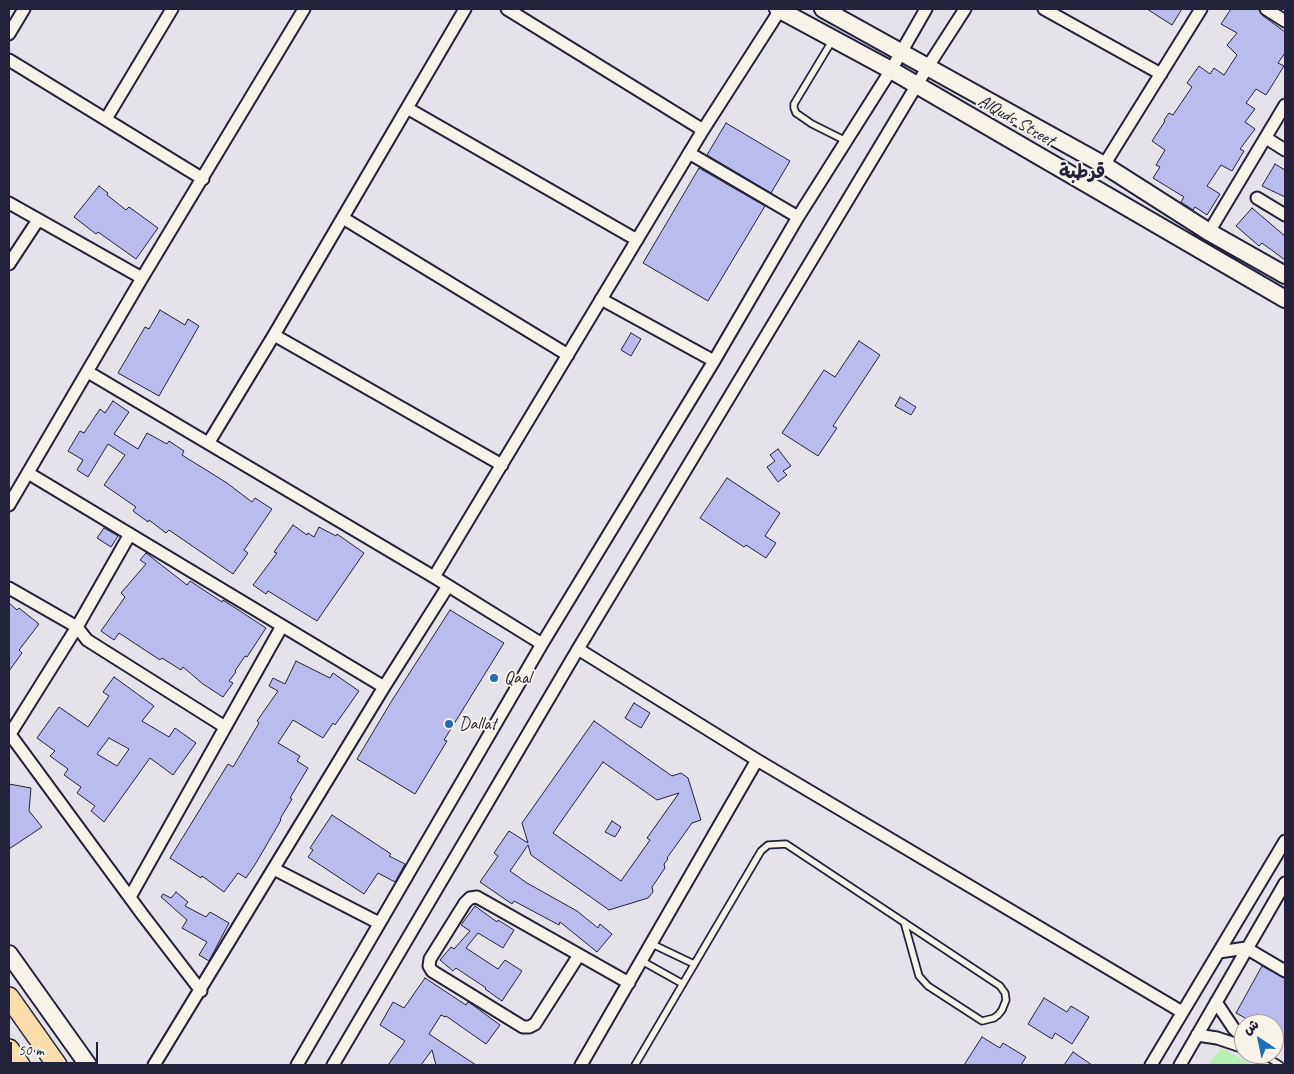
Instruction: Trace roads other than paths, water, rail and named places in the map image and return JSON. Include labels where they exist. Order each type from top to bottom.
[{"type":"main road","points":[[9,997],[57,1065]]},
{"type":"main road","points":[[9,1049],[20,1065]]},
{"type":"street","points":[[9,34],[24,9]]},
{"type":"street","points":[[106,120],[172,9]]},
{"type":"street","points":[[9,505],[142,278],[304,9]]},
{"type":"street","points":[[209,442],[274,336],[465,9]]},
{"type":"street","points":[[507,9],[703,130]]},
{"type":"street","name":"AlQuds Street","points":[[823,9],[1104,165],[1209,232],[1285,275]]},
{"type":"street","points":[[297,1065],[542,644],[714,361],[798,216],[891,70],[926,9]]},
{"type":"street","points":[[333,1065],[578,649],[965,9]]},
{"type":"street","points":[[1044,9],[1161,74]]},
{"type":"street","points":[[1104,165],[1200,9]]},
{"type":"street","points":[[1266,9],[1285,20]]},
{"type":"street","points":[[434,577],[703,130],[779,10]]},
{"type":"street","name":"AlQuds Street","points":[[779,10],[891,70],[1285,299]]},
{"type":"street","points":[[9,60],[203,179]]},
{"type":"street","points":[[1209,232],[1285,105]]},
{"type":"street","points":[[407,108],[637,240]]},
{"type":"street","points":[[1266,138],[1285,150]]},
{"type":"street","points":[[690,153],[798,216]]},
{"type":"street","points":[[1257,198],[1285,215]]},
{"type":"street","points":[[9,203],[142,278]]},
{"type":"street","points":[[343,218],[568,355]]},
{"type":"street","points":[[9,264],[38,220]]},
{"type":"street","points":[[601,300],[714,361]]},
{"type":"street","points":[[274,336],[502,465]]},
{"type":"street","points":[[88,372],[209,442],[542,644]]},
{"type":"street","points":[[28,473],[384,687]]},
{"type":"street","points":[[130,534],[77,627],[9,733],[201,991]]},
{"type":"street","points":[[154,1065],[201,991],[384,687],[448,586]]},
{"type":"street","points":[[9,588],[77,627],[87,640],[225,727]]},
{"type":"street","points":[[130,897],[282,626]]},
{"type":"street","points":[[578,649],[757,760],[1182,1012]]},
{"type":"street","points":[[581,1065],[757,760]]},
{"type":"street","points":[[1151,1065],[1285,841]]},
{"type":"street","points":[[274,869],[379,923]]},
{"type":"street","points":[[1180,1065],[1285,883]]},
{"type":"street","points":[[579,955],[535,1024],[529,1027],[523,1027],[432,971],[429,966],[430,959],[465,903],[470,898],[477,897],[629,983]]},
{"type":"street","points":[[1219,952],[1246,948],[1285,971]]},
{"type":"street","points":[[9,954],[88,1065]]},
{"type":"street","points":[[1216,1002],[1234,1029]]},
{"type":"street","points":[[1197,1035],[1217,1038],[1234,1044]]},
{"type":"lane","points":[[833,39],[794,104],[794,108],[796,113],[812,124],[846,141]]},
{"type":"lane","points":[[635,1065],[760,851],[768,845],[786,844],[904,922],[1000,986],[1005,993],[1006,1000],[998,1015],[994,1018],[982,1020],[928,986],[919,976],[904,922]]},
{"type":"lane","points":[[652,944],[694,964]]},
{"type":"lane","points":[[642,961],[683,984]]},
{"type":"place","name":"Qaal","points":[[494,678]]},
{"type":"place","name":"Dallat","points":[[449,724]]},
{"type":"district","name":"قرطبة","points":[[1082,173]]}]
